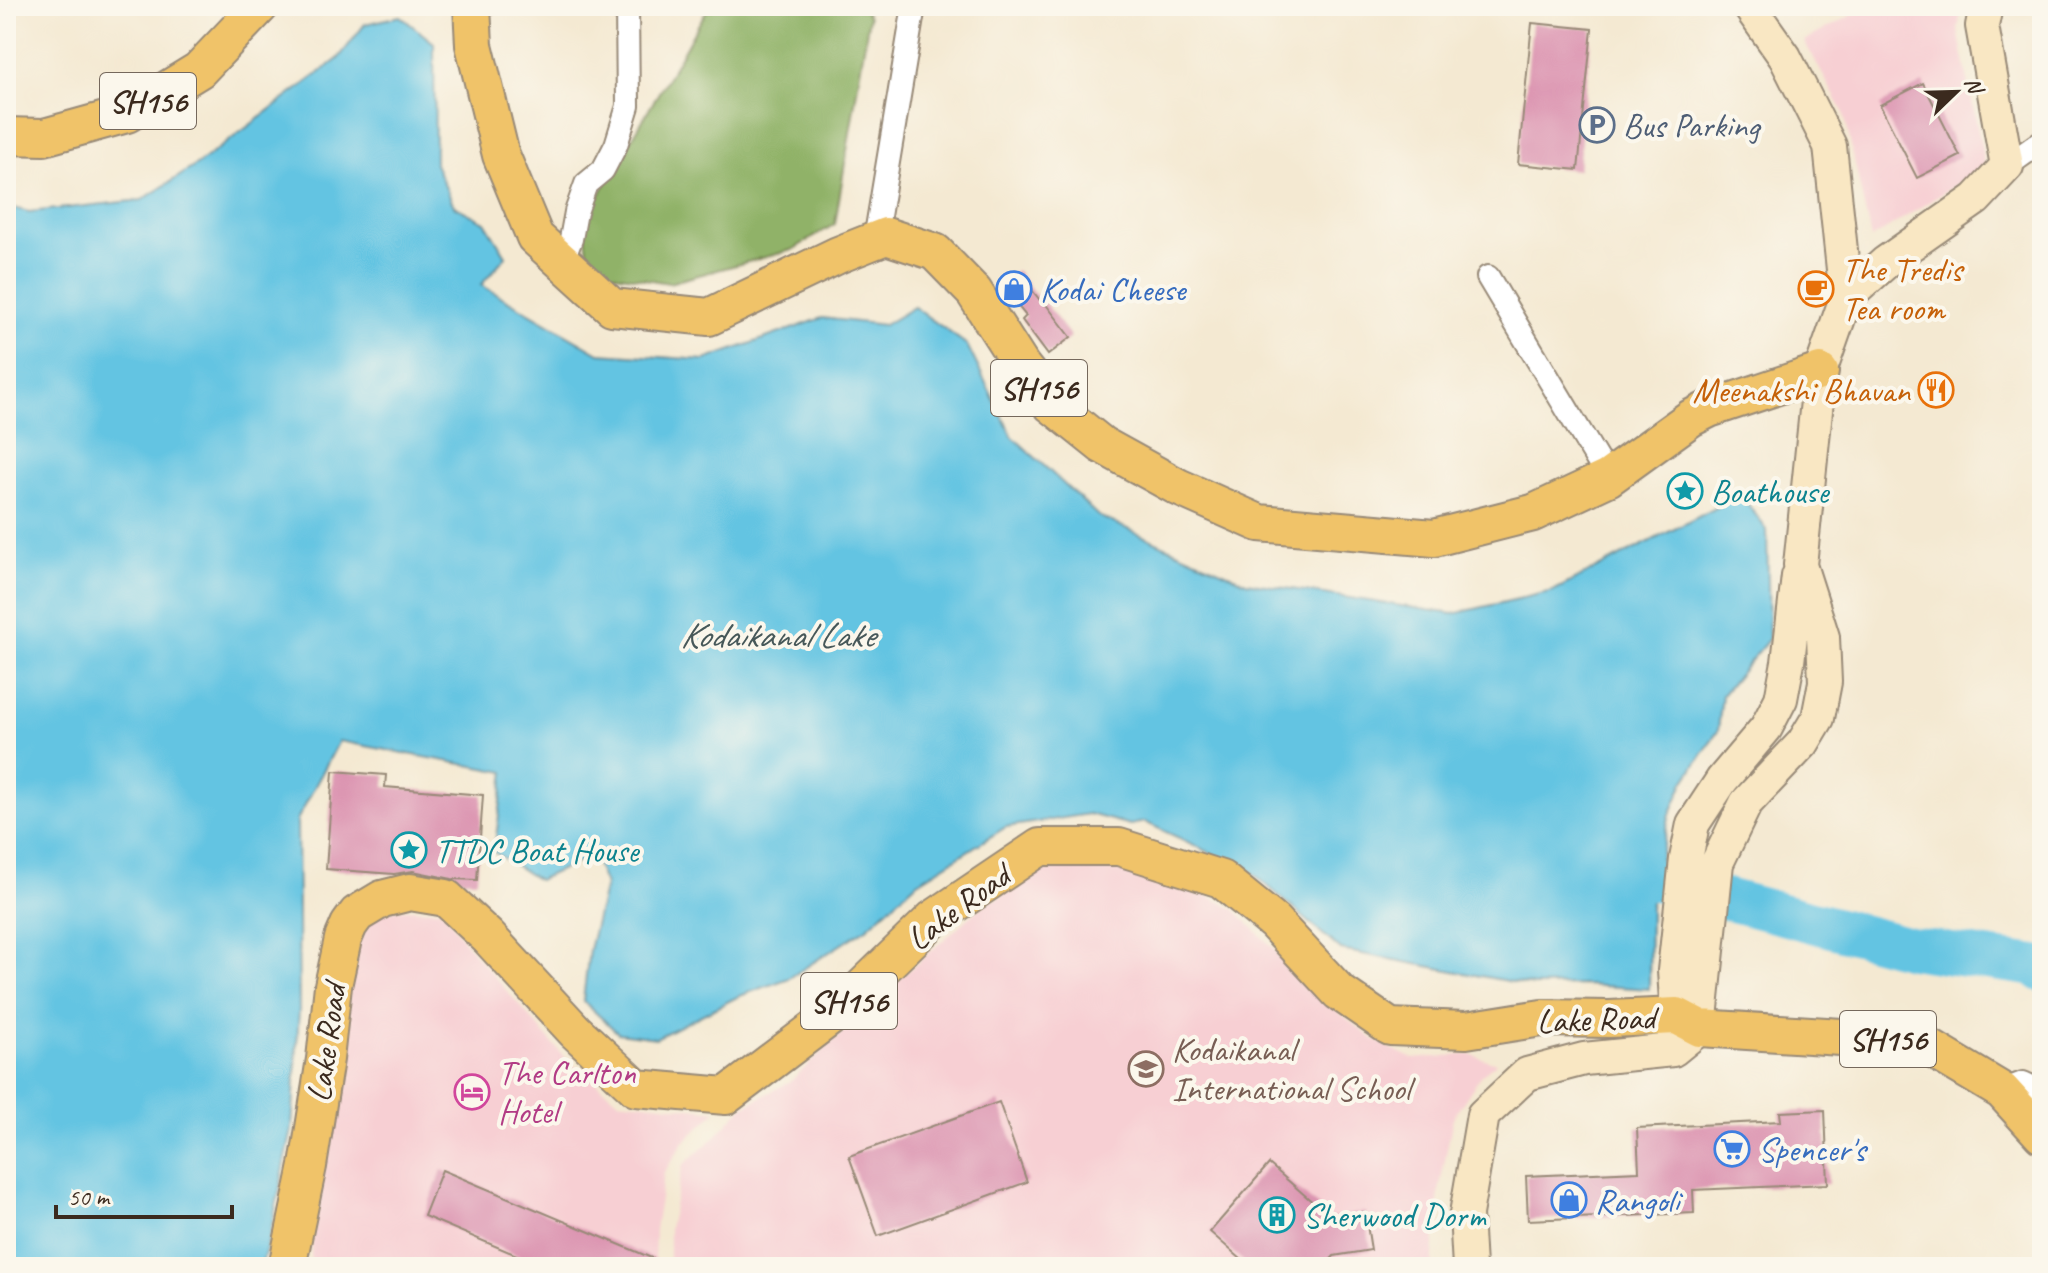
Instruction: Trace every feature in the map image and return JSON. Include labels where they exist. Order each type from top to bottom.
[{"type":"main road","name":"SH156","points":[[6,136],[44,137],[127,114],[199,70],[260,6]]},
{"type":"main road","name":"SH156","points":[[472,6],[474,45],[501,155],[535,237],[612,307],[709,317],[838,255],[886,236],[935,252],[974,292],[1022,367],[1052,405],[1102,445],[1178,487],[1259,523],[1434,538],[1533,513],[1608,478],[1691,418],[1709,409],[1820,372]]},
{"type":"main road","points":[[1469,1267],[1466,1214],[1483,1115],[1527,1074],[1683,1031],[1701,861],[1746,803],[1803,743],[1818,718],[1825,682],[1823,637],[1800,565],[1820,372],[1846,298],[1830,146],[1785,57],[1749,6]]},
{"type":"main road","points":[[1846,298],[1886,262],[1976,199],[2007,166],[1982,26],[1986,6]]},
{"type":"main road","name":"Lake Road","points":[[287,1267],[308,1166],[333,986],[343,939],[357,914],[368,905],[410,892],[446,898],[488,937],[575,1031],[636,1088],[726,1096],[837,1012],[933,919],[1040,847],[1119,847],[1221,879],[1274,922],[1339,992],[1390,1027],[1466,1030],[1542,1018],[1609,1019],[1683,1031]]},
{"type":"main road","name":"SH156","points":[[1683,1031],[1920,1042],[2002,1091],[2042,1135]]},
{"type":"street","points":[[562,262],[586,184],[603,170],[616,145],[628,106],[627,6]]},
{"type":"street","points":[[875,240],[914,6]]},
{"type":"street","points":[[2007,166],[2042,141]]},
{"type":"street","points":[[1488,277],[1608,478]]},
{"type":"street","points":[[2002,1091],[2023,1083],[2042,1092]]},
{"type":"shaded area","points":[[1869,6],[1962,6],[1958,30],[1985,166],[1871,239],[1844,113],[1804,41]]},
{"type":"shaded area","name":"Kodaikanal International School","points":[[1051,866],[1130,868],[1198,891],[1234,909],[1330,1005],[1374,1040],[1413,1059],[1470,1054],[1496,1063],[1481,1075],[1453,1118],[1439,1191],[1432,1267],[669,1267],[669,1228],[683,1165],[743,1107],[791,1081],[980,908]]},
{"type":"shaded area","name":"The Carlton Hotel","points":[[402,909],[443,910],[466,944],[568,1061],[618,1100],[716,1111],[683,1143],[664,1173],[655,1230],[654,1267],[310,1267],[314,1214],[356,948],[373,915]]},
{"type":"green space","points":[[725,6],[862,6],[869,17],[835,224],[792,250],[669,283],[590,270],[584,221],[707,10]]},
{"type":"water","name":"Kodaikanal Lake","points":[[400,16],[434,43],[435,164],[454,206],[485,222],[506,256],[481,285],[599,353],[705,360],[822,318],[884,325],[914,307],[967,345],[1012,436],[1098,516],[1246,582],[1453,614],[1553,591],[1741,495],[1767,530],[1769,639],[1722,695],[1718,731],[1684,782],[1669,817],[1650,907],[1649,989],[1534,986],[1341,950],[1252,872],[1145,822],[1130,825],[1089,814],[1006,827],[915,884],[868,927],[789,978],[737,997],[656,1038],[618,1033],[583,1001],[589,950],[605,885],[593,855],[538,880],[494,852],[505,772],[339,741],[297,820],[299,1010],[292,1129],[261,1267],[6,1267],[6,206],[29,212],[142,200],[198,164],[338,59],[365,24]]},
{"type":"building","points":[[1532,23],[1592,29],[1578,170],[1518,164]]},
{"type":"building","points":[[1923,83],[1960,156],[1917,178],[1880,105]]},
{"type":"building","points":[[1016,270],[1071,337],[1048,355],[1022,320],[1026,316],[1000,284]]},
{"type":"building","points":[[333,771],[386,775],[385,787],[483,795],[477,880],[452,879],[413,871],[394,874],[326,869]]},
{"type":"building","points":[[999,1102],[1027,1182],[878,1236],[849,1156]]},
{"type":"building","name":"Spencer's","points":[[1825,1110],[1828,1184],[1693,1190],[1694,1213],[1528,1220],[1526,1176],[1639,1171],[1637,1128],[1781,1121],[1780,1112]]},
{"type":"building","name":"Sherwood Dorm","points":[[1269,1164],[1331,1218],[1365,1212],[1371,1250],[1334,1256],[1324,1267],[1250,1267],[1210,1232]]},
{"type":"building","points":[[442,1170],[673,1267],[545,1267],[424,1216]]},
{"type":"waterway","points":[[1601,866],[1910,948],[2036,966],[2042,971]]},
{"type":"place","name":"Bus Parking","points":[[1597,125]]},
{"type":"place","name":"Kodai Cheese","points":[[1014,289]]},
{"type":"place","name":"The Tredis Tea room","points":[[1816,289]]},
{"type":"place","name":"Meenakshi Bhavan","points":[[1936,390]]},
{"type":"place","name":"Boathouse","points":[[1685,491]]},
{"type":"place","name":"TTDC Boat House","points":[[409,850]]},
{"type":"place","name":"Kodaikanal International School","points":[[1146,1069]]},
{"type":"place","name":"The Carlton Hotel","points":[[472,1092]]},
{"type":"place","name":"Spencer's","points":[[1732,1149]]},
{"type":"place","name":"Rangoli","points":[[1569,1200]]},
{"type":"place","name":"Sherwood Dorm","points":[[1277,1215]]}]
